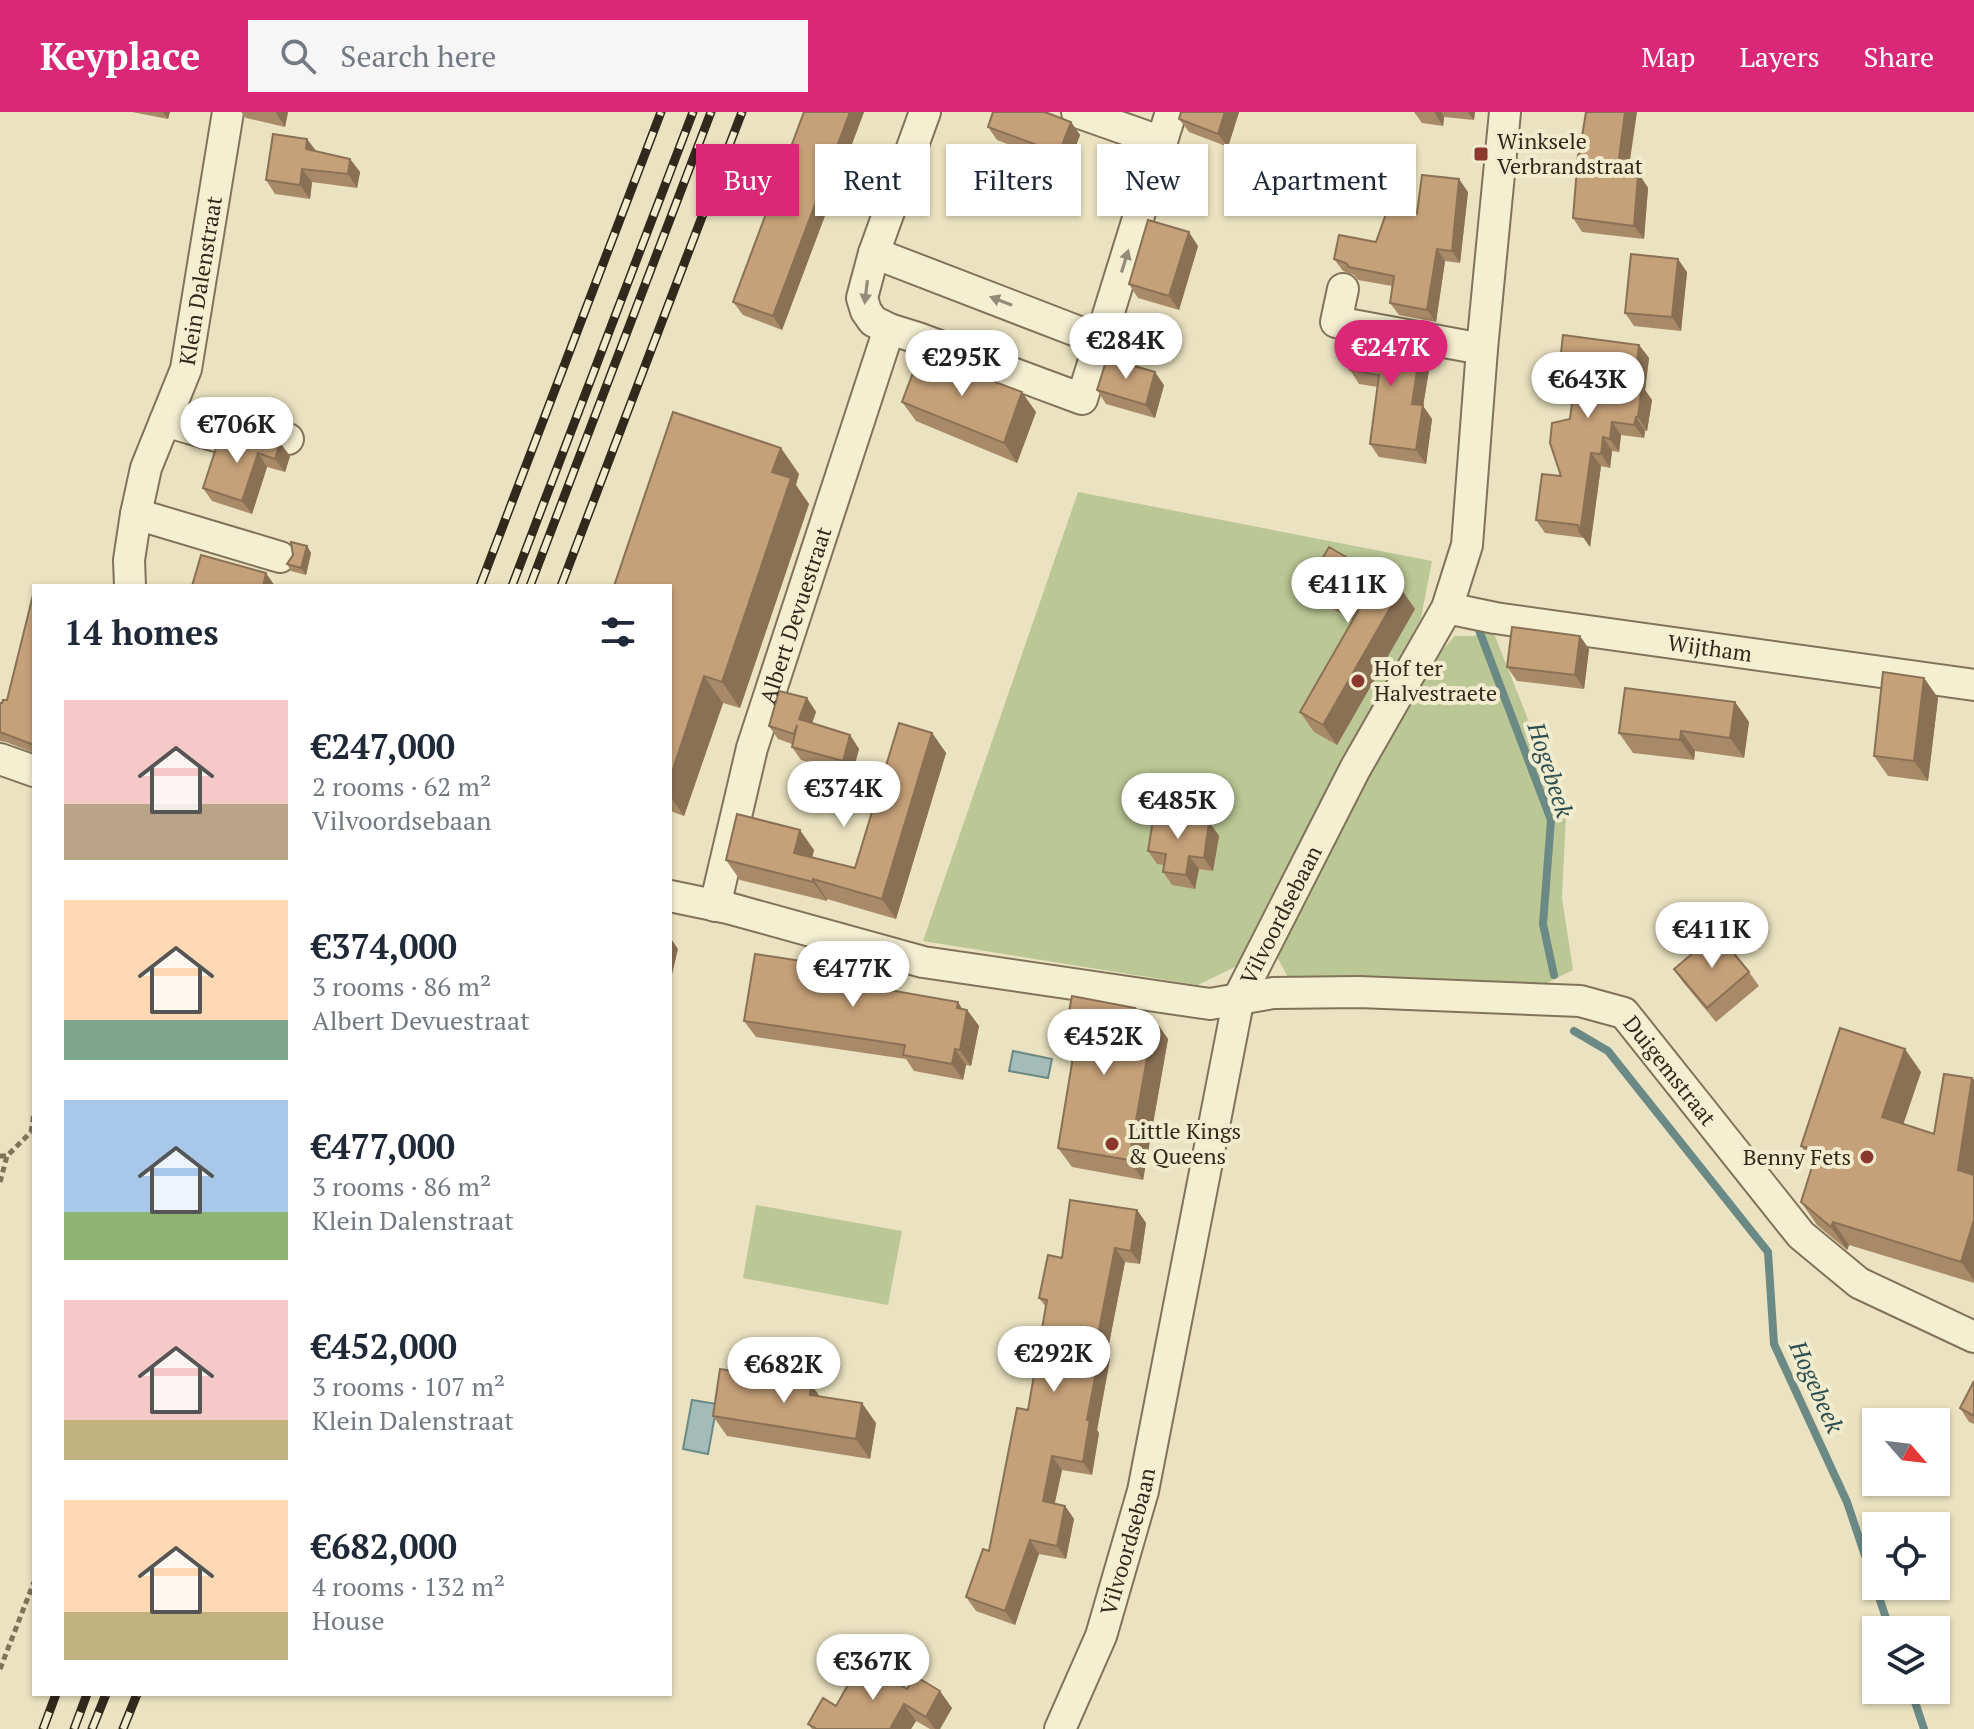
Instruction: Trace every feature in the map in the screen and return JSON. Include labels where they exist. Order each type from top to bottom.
[{"type":"street","name":"Klein Dalenstraat","points":[[130,584],[129,560],[146,468],[186,369],[228,112]]},
{"type":"street","points":[[925,112],[874,253],[862,298],[866,311],[873,321],[889,329],[1082,399],[1171,112]]},
{"type":"street","points":[[1077,112],[1162,142]]},
{"type":"street","name":"Vilvoordsebaan","points":[[1060,1729],[1101,1636],[1143,1491],[1239,997],[1355,769],[1447,608],[1467,545],[1505,112]]},
{"type":"street","points":[[874,253],[1100,340]]},
{"type":"street","points":[[1343,289],[1336,322],[1482,349]]},
{"type":"street","name":"Albert Devuestraat","points":[[715,906],[752,748],[889,329]]},
{"type":"street","points":[[165,421],[223,438],[254,430],[288,439]]},
{"type":"street","points":[[136,514],[280,557]]},
{"type":"street","name":"Wijtham","points":[[1447,608],[1495,618],[1974,685]]},
{"type":"street","points":[[0,759],[32,770]]},
{"type":"street","points":[[672,896],[923,962],[1210,1004],[1239,997]]},
{"type":"street","name":"Duigemstraat","points":[[1239,997],[1273,993],[1359,992],[1532,999],[1580,1001],[1624,1013],[1801,1235],[1859,1283],[1974,1337]]},
{"type":"path","points":[[0,1182],[4,1156],[32,1133]]},
{"type":"path","points":[[0,1669],[32,1587]]},
{"type":"green space","points":[[1078,492],[1432,561],[1421,618],[1243,963],[1198,985],[923,941]]},
{"type":"green space","points":[[1491,626],[1566,815],[1562,898],[1573,970],[1541,986],[1288,977],[1276,955],[1361,786],[1443,649],[1455,636],[1474,636]]},
{"type":"green space","points":[[756,1205],[902,1231],[888,1305],[743,1278]]},
{"type":"water","points":[[1013,1051],[1052,1059],[1048,1078],[1009,1071]]},
{"type":"water","points":[[692,1400],[717,1404],[708,1454],[683,1449]]},
{"type":"building","points":[[804,112],[850,112],[838,144],[815,144],[815,205],[773,316],[733,302],[765,216],[799,216],[799,144],[792,144]]},
{"type":"building","points":[[993,112],[1045,112],[1071,122],[1062,144],[1034,144],[988,127]]},
{"type":"building","points":[[1181,112],[1225,112],[1218,134],[1179,119]]},
{"type":"building","points":[[1586,112],[1625,112],[1619,158],[1629,159],[1628,174],[1638,175],[1634,226],[1573,218],[1578,155]]},
{"type":"building","points":[[273,134],[307,139],[306,149],[350,159],[348,174],[302,169],[300,185],[266,180]]},
{"type":"building","points":[[1422,175],[1459,179],[1452,251],[1437,249],[1427,310],[1390,303],[1394,276],[1349,267],[1334,259],[1339,235],[1376,242],[1385,216],[1416,216]]},
{"type":"building","points":[[1148,220],[1189,232],[1169,296],[1129,284]]},
{"type":"building","points":[[1631,254],[1678,259],[1672,317],[1625,313]]},
{"type":"building","points":[[1356,332],[1421,344],[1412,404],[1423,405],[1416,450],[1370,444],[1379,375],[1350,370]]},
{"type":"building","points":[[1563,335],[1639,345],[1634,385],[1642,386],[1638,417],[1634,425],[1612,422],[1610,439],[1603,437],[1601,454],[1591,453],[1580,533],[1578,525],[1536,520],[1542,474],[1561,476],[1550,443],[1552,423],[1570,419],[1575,381],[1558,379]]},
{"type":"building","points":[[920,354],[1022,392],[1004,443],[902,402]]},
{"type":"building","points":[[1107,358],[1155,372],[1146,405],[1097,390]]},
{"type":"building","points":[[673,412],[781,448],[772,472],[791,478],[722,682],[704,676],[672,772],[672,584],[615,584]]},
{"type":"building","points":[[245,435],[280,443],[275,459],[258,453],[242,501],[203,488],[218,442],[231,439],[240,442]]},
{"type":"building","points":[[291,542],[307,546],[301,568],[287,564],[293,555]]},
{"type":"building","points":[[1329,547],[1401,589],[1323,725],[1300,712],[1358,611],[1308,583]]},
{"type":"building","points":[[201,555],[266,573],[263,584],[193,584]]},
{"type":"building","points":[[32,599],[32,744],[0,732],[0,703],[7,700]]},
{"type":"building","points":[[1512,627],[1580,636],[1575,675],[1507,667]]},
{"type":"building","points":[[1883,672],[1924,678],[1914,761],[1874,756]]},
{"type":"building","points":[[1625,688],[1735,702],[1730,738],[1681,731],[1680,740],[1619,733]]},
{"type":"building","points":[[779,691],[807,698],[799,719],[850,735],[843,761],[792,747],[797,725],[794,734],[769,726]]},
{"type":"building","points":[[899,723],[932,733],[882,899],[813,879],[813,882],[726,860],[737,814],[800,830],[794,853],[855,868]]},
{"type":"building","points":[[1154,814],[1209,822],[1204,858],[1189,856],[1186,875],[1163,872],[1166,854],[1148,851]]},
{"type":"building","points":[[1717,933],[1749,972],[1707,1008],[1674,969]]},
{"type":"building","points":[[755,954],[802,961],[800,973],[851,981],[852,971],[874,975],[872,987],[958,1002],[957,1008],[967,1010],[960,1050],[955,1049],[952,1064],[903,1055],[905,1045],[744,1021]]},
{"type":"building","points":[[1072,996],[1135,1008],[1133,1015],[1154,1019],[1129,1160],[1058,1148],[1074,1051],[1062,1048]]},
{"type":"building","points":[[1840,1028],[1905,1049],[1882,1117],[1934,1134],[1944,1074],[1972,1078],[1958,1170],[1974,1175],[1974,1220],[1961,1262],[1833,1222],[1831,1227],[1801,1202],[1817,1151],[1801,1146]]},
{"type":"building","points":[[1070,1200],[1137,1210],[1131,1251],[1115,1248],[1096,1345],[1101,1346],[1087,1420],[1090,1420],[1083,1462],[1052,1456],[1043,1501],[1065,1506],[1057,1546],[1030,1540],[1005,1611],[966,1597],[983,1549],[989,1551],[1017,1408],[1028,1410],[1047,1300],[1039,1298],[1048,1255],[1062,1258]]},
{"type":"building","points":[[720,1369],[811,1384],[810,1395],[862,1403],[856,1439],[713,1416]]},
{"type":"building","points":[[1974,1381],[1974,1416],[1960,1408]]},
{"type":"building","points":[[861,1662],[907,1689],[915,1676],[940,1691],[926,1717],[904,1704],[890,1729],[817,1729],[808,1724],[823,1698],[836,1706]]},
{"type":"waterway","name":"Hogebeek","points":[[1479,630],[1551,820],[1543,924],[1554,975]]},
{"type":"waterway","name":"Hogebeek","points":[[1574,1031],[1608,1051],[1768,1252],[1774,1344],[1847,1502],[1885,1616]]},
{"type":"waterway","name":"Hogebeek","points":[[1916,1704],[1924,1729]]},
{"type":"railway","points":[[481,584],[661,112]]},
{"type":"railway","points":[[513,584],[693,112]]},
{"type":"railway","points":[[531,584],[711,112]]},
{"type":"railway","points":[[562,584],[742,112]]},
{"type":"railway","points":[[43,1729],[55,1696]]},
{"type":"railway","points":[[74,1729],[86,1696]]},
{"type":"railway","points":[[92,1729],[105,1696]]},
{"type":"railway","points":[[123,1729],[136,1696]]},
{"type":"place","name":"Winksele Verbrandstraat","points":[[1481,154]]},
{"type":"place","name":"Hof ter Halvestraete","points":[[1358,681]]},
{"type":"place","name":"Little Kings & Queens","points":[[1112,1144]]},
{"type":"place","name":"Benny Fets","points":[[1867,1157]]}]
